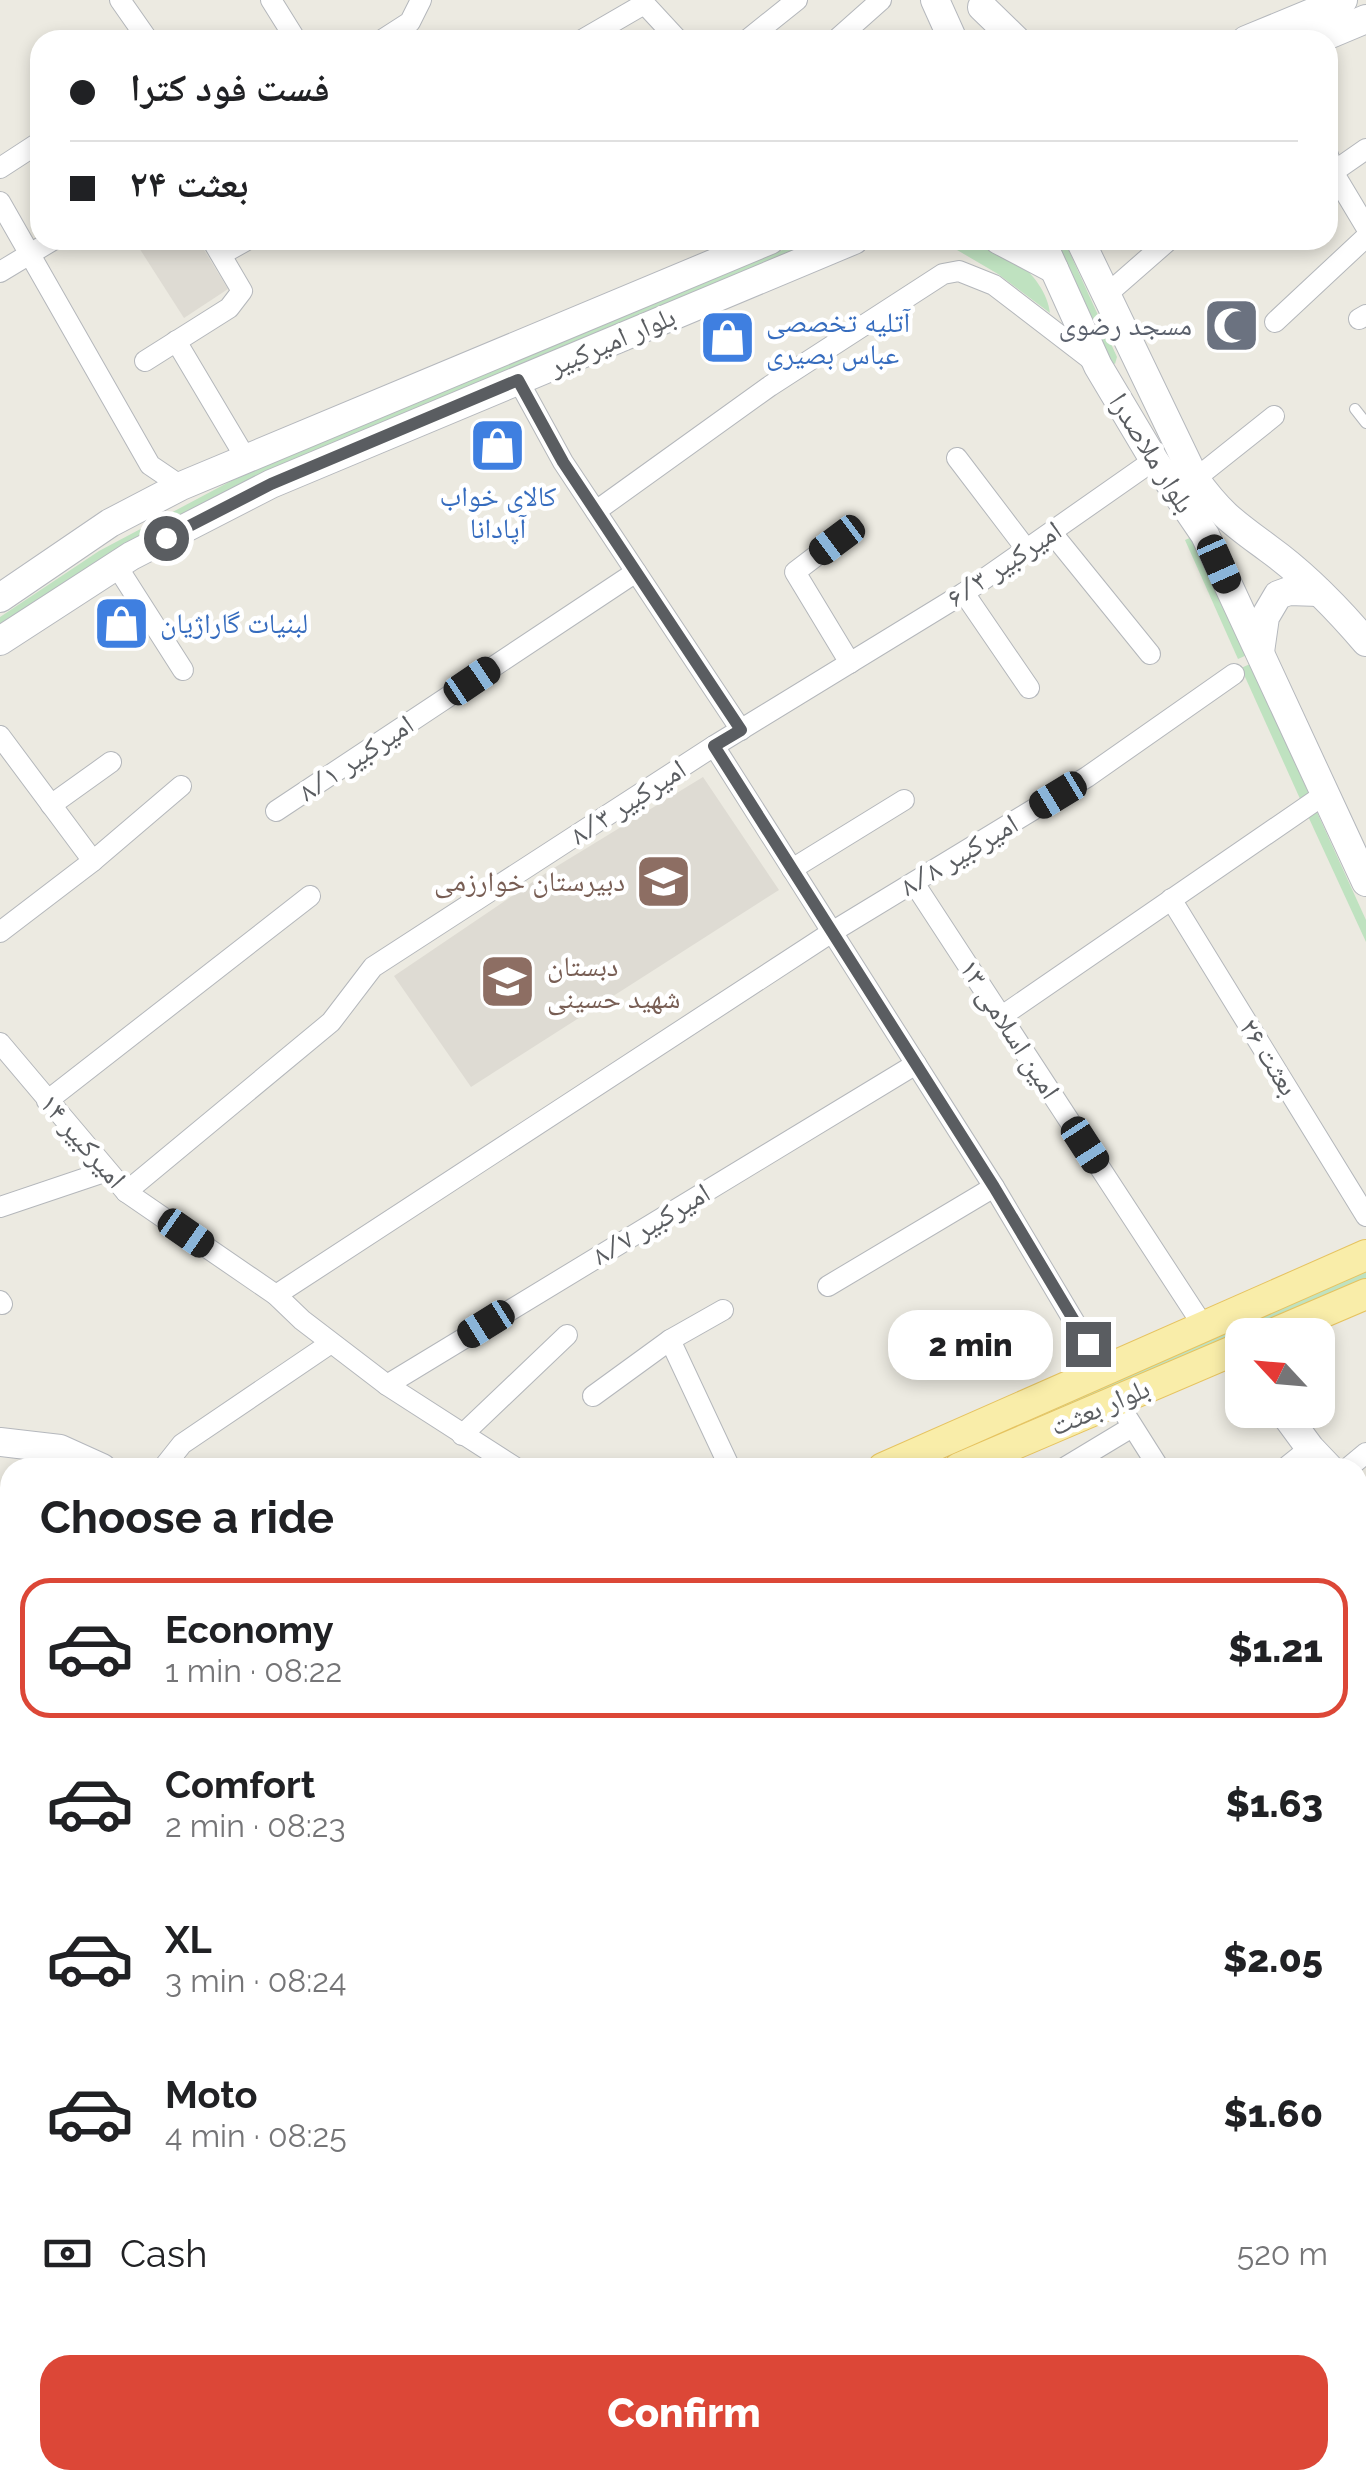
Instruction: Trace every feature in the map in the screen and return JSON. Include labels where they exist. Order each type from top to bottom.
[{"type":"main road","points":[[1293,30],[1342,0]]},
{"type":"main road","points":[[946,25],[980,2]]},
{"type":"main road","points":[[980,2],[992,30]]},
{"type":"main road","points":[[980,2],[1007,30]]},
{"type":"main road","points":[[1338,31],[1366,19]]},
{"type":"main road","name":"بلوار امیرکبیر","points":[[1,596],[110,522],[180,486],[746,250]]},
{"type":"main road","points":[[760,279],[761,250]]},
{"type":"main road","name":"بلوار امیرکبیر","points":[[0,641],[116,566],[271,484],[830,250]]},
{"type":"main road","points":[[1018,250],[1054,269]]},
{"type":"main road","name":"بلوار ملاصدرا","points":[[1045,250],[1098,366],[1205,535],[1366,882]]},
{"type":"main road","name":"بلوار ملاصدرا","points":[[1086,250],[1105,296],[1195,478],[1216,508],[1361,627]]},
{"type":"main road","points":[[1260,654],[1265,617],[1278,594],[1319,592]]},
{"type":"main road","name":"بلوار بعثت","points":[[905,1458],[1366,1255]]},
{"type":"main road","points":[[1310,1318],[1366,1294]]},
{"type":"main road","name":"بلوار بعثت","points":[[981,1458],[1225,1357]]},
{"type":"main road","points":[[1296,1428],[1320,1458]]},
{"type":"main road","points":[[0,1442],[60,1449],[80,1458]]},
{"type":"street","points":[[120,0],[141,30]]},
{"type":"street","points":[[271,0],[290,30]]},
{"type":"street","points":[[398,30],[410,22],[421,0]]},
{"type":"street","points":[[760,30],[797,0]]},
{"type":"street","points":[[847,30],[881,0]]},
{"type":"street","points":[[598,30],[642,2],[669,30]]},
{"type":"street","points":[[0,168],[30,148]]},
{"type":"street","points":[[1338,161],[1366,149]]},
{"type":"street","points":[[1338,178],[1366,228]]},
{"type":"street","points":[[0,202],[150,465],[180,486]]},
{"type":"street","points":[[1276,322],[1366,236]]},
{"type":"street","points":[[0,272],[36,250]]},
{"type":"street","points":[[145,361],[228,308],[242,291],[219,250]]},
{"type":"street","points":[[1105,296],[1158,250]]},
{"type":"street","points":[[596,511],[770,386],[943,274],[960,271],[994,286],[1098,366]]},
{"type":"street","points":[[176,342],[245,457]]},
{"type":"street","points":[[518,380],[563,462],[741,730]]},
{"type":"street","points":[[1195,478],[1274,416]]},
{"type":"street","points":[[957,458],[1027,550]]},
{"type":"street","name":"امیرکبیر ۶/۳","points":[[741,730],[964,593],[1154,460]]},
{"type":"street","points":[[1052,532],[1150,654]]},
{"type":"street","points":[[837,540],[794,572],[850,663]]},
{"type":"street","points":[[116,566],[183,670]]},
{"type":"street","name":"امیرکبیر ۸/۱","points":[[276,812],[636,572]]},
{"type":"street","points":[[964,593],[1029,688]]},
{"type":"street","name":"امیرکبیر ۸/۸","points":[[276,1295],[832,932],[1087,777],[1234,674]]},
{"type":"street","name":"امیرکبیر ۸/۳","points":[[126,1192],[331,1022],[373,967],[741,730]]},
{"type":"street","points":[[0,736],[94,861]]},
{"type":"street","points":[[714,746],[994,1187],[1103,1370]]},
{"type":"street","points":[[51,804],[111,762]]},
{"type":"street","points":[[0,932],[94,861],[181,786]]},
{"type":"street","points":[[1002,1016],[1326,794]]},
{"type":"street","points":[[792,869],[904,800]]},
{"type":"street","name":"امین اسلامی ۱۳","points":[[914,882],[1204,1328]]},
{"type":"street","points":[[47,1101],[310,896]]},
{"type":"street","name":"بعثت ۲۶","points":[[1172,898],[1365,1214]]},
{"type":"street","name":"امیرکبیر ۱۴","points":[[0,1042],[126,1192],[276,1295],[386,1385],[500,1458]]},
{"type":"street","name":"امیرکبیر ۸/۷","points":[[386,1385],[916,1064]]},
{"type":"street","points":[[0,1208],[108,1170]]},
{"type":"street","points":[[828,1286],[994,1187]]},
{"type":"street","points":[[593,1396],[670,1340],[723,1310]]},
{"type":"street","points":[[462,1435],[567,1335]]},
{"type":"street","points":[[670,1340],[725,1458]]},
{"type":"street","points":[[171,1458],[182,1444],[331,1343]]},
{"type":"street","points":[[1116,1400],[1152,1458]]},
{"type":"street","points":[[1081,1458],[1132,1427]]},
{"type":"lane","points":[[1355,409],[1366,423]]},
{"type":"shaded area","points":[[140,250],[204,250],[228,289],[184,318]]},
{"type":"shaded area","points":[[703,777],[779,890],[471,1087],[394,976],[549,871]]},
{"type":"green space","points":[[782,250],[800,250],[234,487],[110,555],[0,627],[0,617],[99,551],[280,455]]},
{"type":"green space","points":[[957,250],[1000,250],[1011,257],[1041,288],[1050,313],[998,274]]},
{"type":"green space","points":[[1058,250],[1069,250],[1117,357],[1115,364],[1106,360]]},
{"type":"green space","points":[[1194,536],[1247,655],[1238,659],[1185,540]]},
{"type":"green space","points":[[1250,664],[1310,796],[1301,801],[1241,668]]},
{"type":"green space","points":[[1316,810],[1366,920],[1366,942],[1307,814]]},
{"type":"green space","points":[[1366,1268],[1366,1279],[1277,1318],[1251,1318]]},
{"type":"green space","points":[[1225,1329],[1225,1341],[965,1455],[959,1445]]},
{"type":"place","name":"مسجد رضوی","points":[[1231,325]]},
{"type":"place","name":"آتلیه تخصصی عباس بصیری","points":[[727,338]]},
{"type":"place","name":"کالای خواب آپادانا","points":[[498,445]]},
{"type":"place","name":"لبنیات گاراژیان","points":[[121,623]]},
{"type":"place","name":"دبیرستان خوارزمی","points":[[664,881]]},
{"type":"place","name":"دبستان شهید حسینی","points":[[508,982]]},
{"type":"route","points":[[166,538],[271,484],[518,380],[563,462],[741,730],[714,746],[994,1187],[1088,1344]]}]
